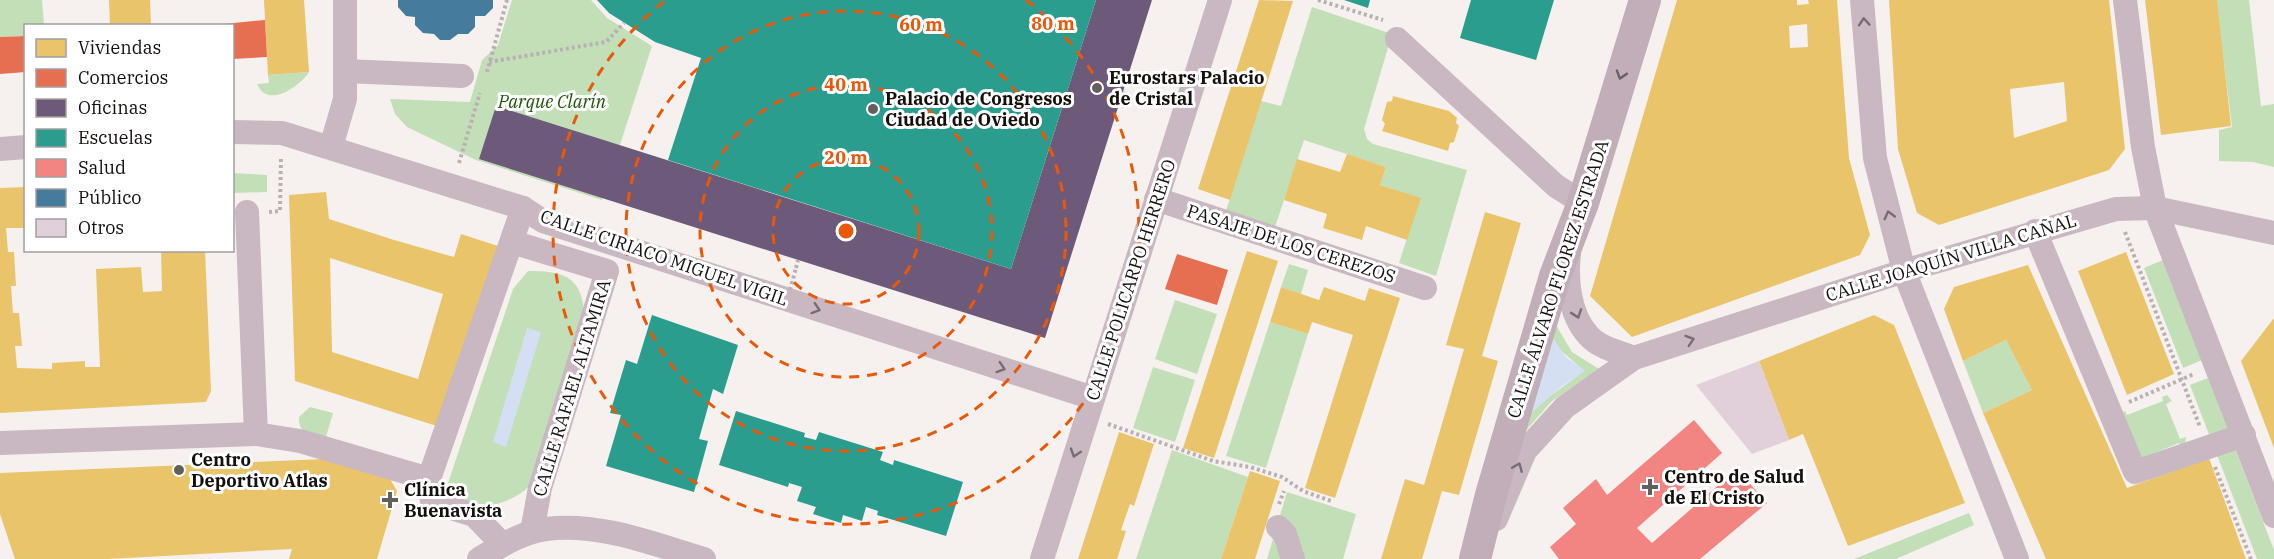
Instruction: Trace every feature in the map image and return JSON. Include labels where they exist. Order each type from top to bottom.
[{"type":"main road","name":"CALLE ÁLVARO FLOREZ ESTRADA","points":[[1476,559],[1491,495],[1555,276],[1583,203],[1645,0]]},
{"type":"street","points":[[331,147],[345,99],[345,0]]},
{"type":"street","name":"CALLE POLICARPO HERRERO","points":[[1042,559],[1220,0]]},
{"type":"street","points":[[1862,0],[1875,158],[1904,271],[2017,559]]},
{"type":"street","points":[[2125,0],[2143,147],[2155,208],[2274,516]]},
{"type":"street","points":[[1392,30],[1556,186],[1583,203]]},
{"type":"street","points":[[345,71],[462,76]]},
{"type":"street","name":"CALLE CIRIACO MIGUEL VIGIL","points":[[234,132],[282,133],[523,208],[543,221],[1090,407]]},
{"type":"street","points":[[0,149],[24,147]]},
{"type":"street","name":"PASAJE DE LOS CEREZOS","points":[[1156,199],[1425,288]]},
{"type":"street","points":[[502,544],[474,515],[432,502],[429,479],[523,208]]},
{"type":"street","name":"CALLE JOAQUÍN VILLA CAÑAL","points":[[1476,559],[1525,451],[1565,407],[1634,358],[1904,271],[2116,209],[2155,208],[2274,233]]},
{"type":"street","points":[[247,212],[256,434]]},
{"type":"street","points":[[2035,231],[2135,472],[2244,435]]},
{"type":"street","points":[[1572,236],[1566,279],[1579,321],[1588,335],[1601,346],[1634,358]]},
{"type":"street","name":"CALLE RAFAEL ALTAMIRA","points":[[512,242],[607,271],[540,488],[532,532]]},
{"type":"street","points":[[0,443],[256,434],[300,441],[429,479]]},
{"type":"street","points":[[1278,527],[1285,534],[1293,559]]},
{"type":"street","points":[[479,559],[502,544],[532,532],[546,529],[582,528],[616,533],[704,559]]},
{"type":"path","points":[[507,0],[489,62],[606,42],[624,22]]},
{"type":"path","points":[[1318,0],[1392,30]]},
{"type":"path","points":[[1122,93],[1184,113]]},
{"type":"path","points":[[453,186],[475,109]]},
{"type":"path","points":[[280,176],[280,191]]},
{"type":"path","points":[[2116,209],[2251,559]]},
{"type":"path","points":[[790,290],[798,260]]},
{"type":"path","points":[[2109,410],[2216,365]]},
{"type":"path","points":[[1090,407],[1213,461],[1250,467],[1282,477],[1303,491],[1331,501]]},
{"type":"green space","points":[[0,0],[42,0],[44,24],[24,24],[24,36],[0,37]]},
{"type":"green space","name":"Parque Clarín","points":[[512,0],[591,0],[607,18],[652,46],[602,200],[476,160],[407,127],[395,114],[390,99],[470,102],[482,60],[498,45]]},
{"type":"green space","points":[[2216,0],[2249,0],[2261,106],[2274,104],[2274,167],[2253,162],[2219,161],[2219,130],[2232,127]]},
{"type":"green space","points":[[1312,7],[1392,34],[1364,129],[1367,139],[1373,144],[1467,170],[1436,276],[1399,263],[1420,198],[1380,185],[1386,167],[1304,140],[1274,230],[1225,214],[1261,101],[1281,106]]},
{"type":"green space","points":[[309,72],[291,89],[276,95],[268,95],[257,84],[269,83],[268,75]]},
{"type":"green space","points":[[234,173],[267,175],[267,192],[234,193]]},
{"type":"green space","points":[[2163,260],[2202,360],[2183,368],[2144,268]]},
{"type":"green space","points":[[1289,264],[1308,270],[1301,294],[1281,287]]},
{"type":"green space","points":[[528,271],[550,272],[567,277],[579,290],[584,311],[529,486],[514,497],[493,505],[471,507],[462,505],[453,500],[446,489],[513,289]]},
{"type":"green space","points":[[1175,300],[1217,314],[1197,374],[1155,359]]},
{"type":"green space","points":[[1550,315],[1572,352],[1599,369],[1552,401],[1511,447]],"holes":[[[1557,347],[1584,371],[1545,400]]]},
{"type":"green space","points":[[1270,322],[1308,334],[1266,468],[1226,456]]},
{"type":"green space","points":[[2006,340],[2032,390],[1983,413],[1963,361]]},
{"type":"green space","points":[[1153,367],[1195,380],[1175,442],[1133,428]]},
{"type":"green space","points":[[2208,378],[2228,430],[2210,437],[2190,385]]},
{"type":"green space","points":[[2167,395],[2172,401],[2166,404],[2180,439],[2186,437],[2185,446],[2181,448],[2179,443],[2144,457],[2140,463],[2121,413],[2125,411],[2127,415],[2163,401],[2162,397]]},
{"type":"green space","points":[[310,407],[333,413],[325,440],[306,433],[299,423],[299,417]]},
{"type":"green space","points":[[2235,449],[2274,550],[2274,559],[2257,559],[2217,455]]},
{"type":"green space","points":[[1172,450],[1248,477],[1221,559],[1136,559]]},
{"type":"green space","points":[[1287,492],[1356,514],[1343,559],[1267,559]]},
{"type":"green space","points":[[1969,513],[1974,525],[1896,559],[1854,559]]},
{"type":"water","points":[[527,328],[541,332],[506,447],[493,442]]},
{"type":"water","points":[[1548,331],[1566,357],[1585,371],[1562,386],[1529,415]]},
{"type":"building: Viviendas","points":[[109,0],[150,0],[151,24],[110,24]]},
{"type":"building: Viviendas","points":[[264,0],[304,0],[309,72],[268,75]]},
{"type":"building: Viviendas","points":[[1259,0],[1293,1],[1230,200],[1198,189]]},
{"type":"building: Viviendas","points":[[1677,0],[1797,0],[1797,5],[1809,4],[1808,0],[1837,0],[1849,158],[1870,235],[1860,255],[1632,337],[1590,296]],"holes":[[[1807,24],[1808,47],[1790,48],[1789,26]]]},
{"type":"building: Viviendas","points":[[1889,0],[2109,0],[2125,149],[2109,170],[1939,225],[1917,213],[1898,149]],"holes":[[[2064,82],[2067,121],[2014,138],[2010,89]]]},
{"type":"building: Viviendas","points":[[2145,0],[2217,0],[2231,126],[2161,135]]},
{"type":"building: Viviendas","points":[[1393,96],[1449,111],[1457,118],[1456,123],[1459,126],[1454,142],[1450,143],[1448,151],[1382,131],[1385,124],[1382,120],[1387,102],[1392,101]]},
{"type":"building: Viviendas","points":[[1347,154],[1386,167],[1380,185],[1421,198],[1407,240],[1366,226],[1362,240],[1323,228],[1327,214],[1284,200],[1297,159],[1340,172]]},
{"type":"building: Viviendas","points":[[24,187],[24,228],[6,228],[8,252],[14,252],[16,286],[11,286],[13,313],[19,313],[22,346],[15,346],[17,368],[52,369],[52,363],[85,361],[85,367],[100,367],[96,269],[141,267],[143,292],[162,291],[161,252],[205,252],[211,391],[206,402],[0,413],[0,188]]},
{"type":"building: Viviendas","points":[[326,192],[329,219],[454,257],[461,234],[501,247],[443,428],[295,381],[289,195]],"holes":[[[330,258],[443,294],[418,379],[332,352]]]},
{"type":"building: Viviendas","points":[[1485,212],[1521,223],[1482,356],[1498,361],[1459,495],[1442,491],[1422,559],[1381,559],[1405,479],[1424,485],[1464,349],[1446,345]]},
{"type":"building: Viviendas","points":[[1247,251],[1278,261],[1214,458],[1183,448]]},
{"type":"building: Viviendas","points":[[2126,252],[2174,374],[2127,395],[2078,271]]},
{"type":"building: Viviendas","points":[[2028,265],[2127,488],[2209,458],[2246,559],[2046,559],[1983,413],[2032,390],[2006,340],[1963,361],[1944,309],[1954,287]]},
{"type":"building: Viviendas","points":[[1281,287],[1319,300],[1324,287],[1365,301],[1369,288],[1400,298],[1335,498],[1305,488],[1353,335],[1312,322],[1308,334],[1270,322]]},
{"type":"building: Viviendas","points":[[1874,315],[1894,325],[1965,503],[1848,546],[1803,434],[1789,440],[1759,361]]},
{"type":"building: Viviendas","points":[[2274,318],[2274,448],[2241,361]]},
{"type":"building: Viviendas","points":[[1119,432],[1154,444],[1134,506],[1130,504],[1121,530],[1126,531],[1117,559],[1078,559]]},
{"type":"building: Viviendas","points":[[324,459],[390,479],[397,491],[377,559],[289,559],[292,549],[108,559],[15,559],[0,514],[0,473]]},
{"type":"building: Viviendas","points":[[1250,471],[1280,481],[1255,559],[1221,559]]},
{"type":"building: Comercios","points":[[265,20],[267,57],[234,59],[234,24],[224,24]]},
{"type":"building: Comercios","points":[[24,36],[24,72],[0,74],[0,37]]},
{"type":"building: Comercios","points":[[1177,254],[1228,270],[1217,305],[1165,289]]},
{"type":"building: Oficinas","points":[[1096,0],[1152,0],[1045,338],[479,159],[496,106],[1011,269]]},
{"type":"building: Escuelas","name":"Palacio de Congresos Ciudad de Oviedo","points":[[597,0],[1096,0],[1011,269],[668,160],[701,58],[655,42],[609,13]]},
{"type":"building: Escuelas","points":[[1344,0],[1370,0],[1368,8]]},
{"type":"building: Escuelas","points":[[1471,0],[1554,0],[1536,60],[1460,38]]},
{"type":"building: Escuelas","points":[[652,315],[738,345],[723,394],[713,389],[699,439],[708,441],[694,492],[606,466],[621,415],[610,413],[626,360],[637,364]]},
{"type":"building: Escuelas","points":[[736,411],[805,433],[804,437],[816,440],[819,432],[883,452],[880,460],[893,465],[894,460],[963,482],[946,536],[877,515],[878,511],[866,507],[862,521],[843,515],[841,523],[813,514],[816,507],[797,501],[802,487],[789,483],[788,487],[719,465]]},
{"type":"building: Salud","name":"Centro de Salud de El Cristo","points":[[1694,420],[1722,453],[1637,528],[1652,543],[1737,469],[1767,503],[1700,559],[1559,559],[1550,547],[1576,524],[1563,508],[1596,479],[1607,495]]},
{"type":"building: Público","points":[[398,0],[493,0],[493,8],[485,16],[475,16],[475,27],[468,34],[458,34],[450,40],[440,40],[434,34],[423,33],[415,25],[415,17],[406,16],[398,7]]},
{"type":"building: Otros","points":[[1759,361],[1789,440],[1752,454],[1696,385]]},
{"type":"place","name":"Eurostars Palacio de Cristal","points":[[1097,88]]},
{"type":"place","name":"Palacio de Congresos Ciudad de Oviedo","points":[[873,109]]},
{"type":"place","name":"Centro Deportivo Atlas","points":[[179,470]]},
{"type":"place","name":"Centro de Salud de El Cristo","points":[[1650,487]]},
{"type":"place","name":"Clínica Buenavista","points":[[390,500]]}]
